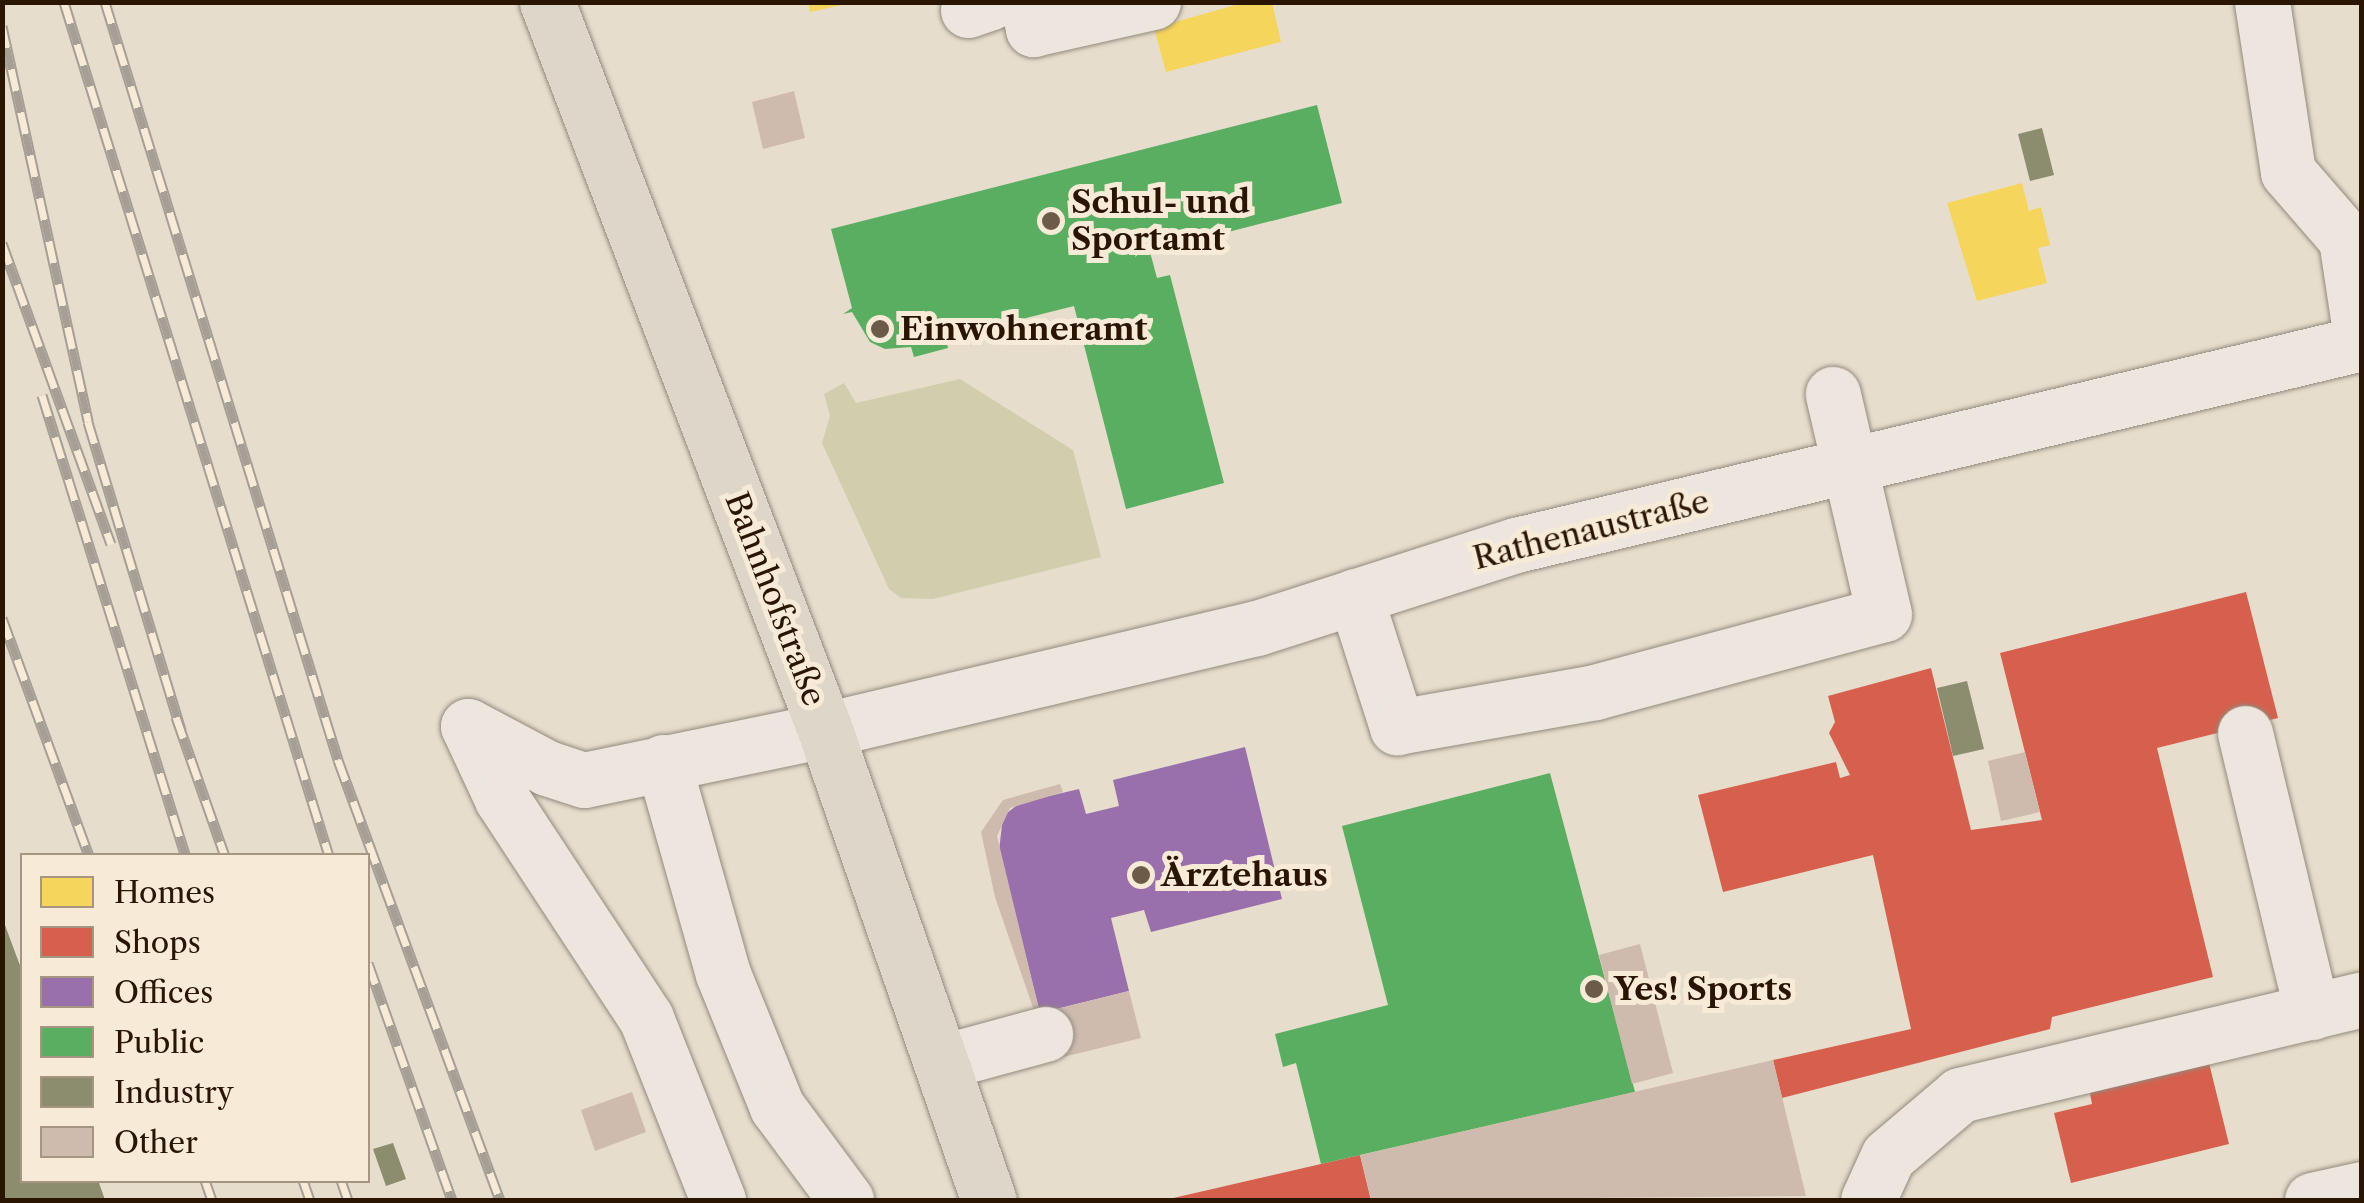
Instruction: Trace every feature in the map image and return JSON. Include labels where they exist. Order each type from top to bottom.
[{"type":"main road","name":"Bahnhofstraße","points":[[547,2],[825,730],[989,1200]]},
{"type":"street","points":[[1027,2],[1033,29],[1147,3]]},
{"type":"street","points":[[2262,2],[2288,172],[2346,240],[2361,344]]},
{"type":"street","name":"Rathenaustraße","points":[[715,1194],[646,1018],[502,798],[468,726],[547,768],[584,780],[825,730],[1257,628],[1516,545],[2361,344]]},
{"type":"street","points":[[1355,596],[1397,727],[1595,692],[1884,614],[1847,468],[1834,394]]},
{"type":"street","points":[[1868,1200],[1888,1156],[1960,1094],[2337,1005],[2245,733]]},
{"type":"street","points":[[663,762],[723,974],[777,1107],[846,1200]]},
{"type":"street","points":[[942,1062],[1045,1034]]},
{"type":"street","points":[[2312,1200],[2362,1189]]},
{"type":"shaded area","points":[[960,379],[1073,450],[1101,557],[933,599],[901,598],[889,589],[822,443],[830,416],[824,394],[844,383],[856,403]]},
{"type":"building: Homes","points":[[808,2],[846,2],[846,4],[810,12]]},
{"type":"building: Homes","points":[[1246,2],[1272,2],[1281,42],[1166,72],[1154,28]]},
{"type":"building: Homes","points":[[2022,183],[2029,211],[2041,207],[2050,245],[2038,248],[2047,283],[1977,301],[1947,203]]},
{"type":"building: Shops","points":[[2246,592],[2278,718],[2157,748],[2213,977],[2052,1017],[2050,1029],[1782,1098],[1773,1060],[1911,1029],[1873,855],[1723,892],[1698,795],[1836,762],[1840,778],[1850,775],[1829,733],[1835,722],[1828,696],[1931,668],[1971,830],[2042,820],[2000,653]]},
{"type":"building: Shops","points":[[2208,1059],[2229,1144],[2071,1183],[2054,1113],[2092,1104],[2089,1088]]},
{"type":"building: Shops","points":[[1360,1155],[1371,1200],[1169,1200],[1169,1199]]},
{"type":"building: Offices","name":"Ärztehaus","points":[[1245,747],[1282,899],[1151,932],[1144,910],[1111,918],[1129,991],[1040,1013],[999,851],[1003,816],[1020,803],[1079,789],[1086,814],[1119,806],[1113,780]]},
{"type":"building: Public","points":[[1317,105],[1342,203],[1150,252],[1157,278],[1170,275],[1224,483],[1126,509],[1074,306],[946,338],[948,348],[914,357],[911,347],[885,349],[870,342],[852,312],[843,314],[852,308],[831,229]]},
{"type":"building: Public","points":[[1550,773],[1635,1092],[1321,1164],[1296,1063],[1283,1067],[1275,1034],[1388,1005],[1342,826]]},
{"type":"building: Industry","points":[[2042,128],[2054,175],[2030,181],[2018,134]]},
{"type":"building: Industry","points":[[1967,681],[1984,749],[1953,756],[1937,688]]},
{"type":"building: Industry","points":[[2,917],[20,966],[20,1183],[99,1183],[105,1200],[2,1200]]},
{"type":"building: Industry","points":[[393,1143],[406,1179],[386,1186],[373,1149]]},
{"type":"building: Other","points":[[794,91],[805,138],[763,149],[752,102]]},
{"type":"building: Other","points":[[2025,752],[2040,812],[2001,821],[1988,761]]},
{"type":"building: Other","points":[[1060,784],[1063,792],[1010,808],[997,836],[1040,1013],[1129,991],[1141,1038],[1051,1060],[995,897],[981,832],[1003,800]]},
{"type":"building: Other","points":[[1640,944],[1673,1073],[1632,1084],[1599,955]]},
{"type":"building: Other","points":[[1773,1060],[1806,1196],[1371,1200],[1360,1155]]},
{"type":"building: Other","points":[[632,1092],[646,1132],[595,1151],[581,1110]]},
{"type":"railway","points":[[64,2],[328,853]]},
{"type":"railway","points":[[105,2],[338,760],[500,1200]]},
{"type":"railway","points":[[2,26],[88,422],[181,731]]},
{"type":"railway","points":[[2,243],[111,544]]},
{"type":"railway","points":[[42,395],[185,853]]},
{"type":"railway","points":[[2,618],[88,853]]},
{"type":"railway","points":[[176,717],[224,853]]},
{"type":"railway","points":[[370,969],[452,1200]]},
{"type":"railway","points":[[206,1183],[212,1200]]},
{"type":"railway","points":[[304,1183],[310,1200]]},
{"type":"railway","points":[[342,1183],[348,1200]]},
{"type":"place","name":"Schul- und Sportamt","points":[[1051,221]]},
{"type":"place","name":"Einwohneramt","points":[[880,329]]},
{"type":"place","name":"Ärztehaus","points":[[1141,875]]},
{"type":"place","name":"Yes! Sports","points":[[1594,989]]}]
